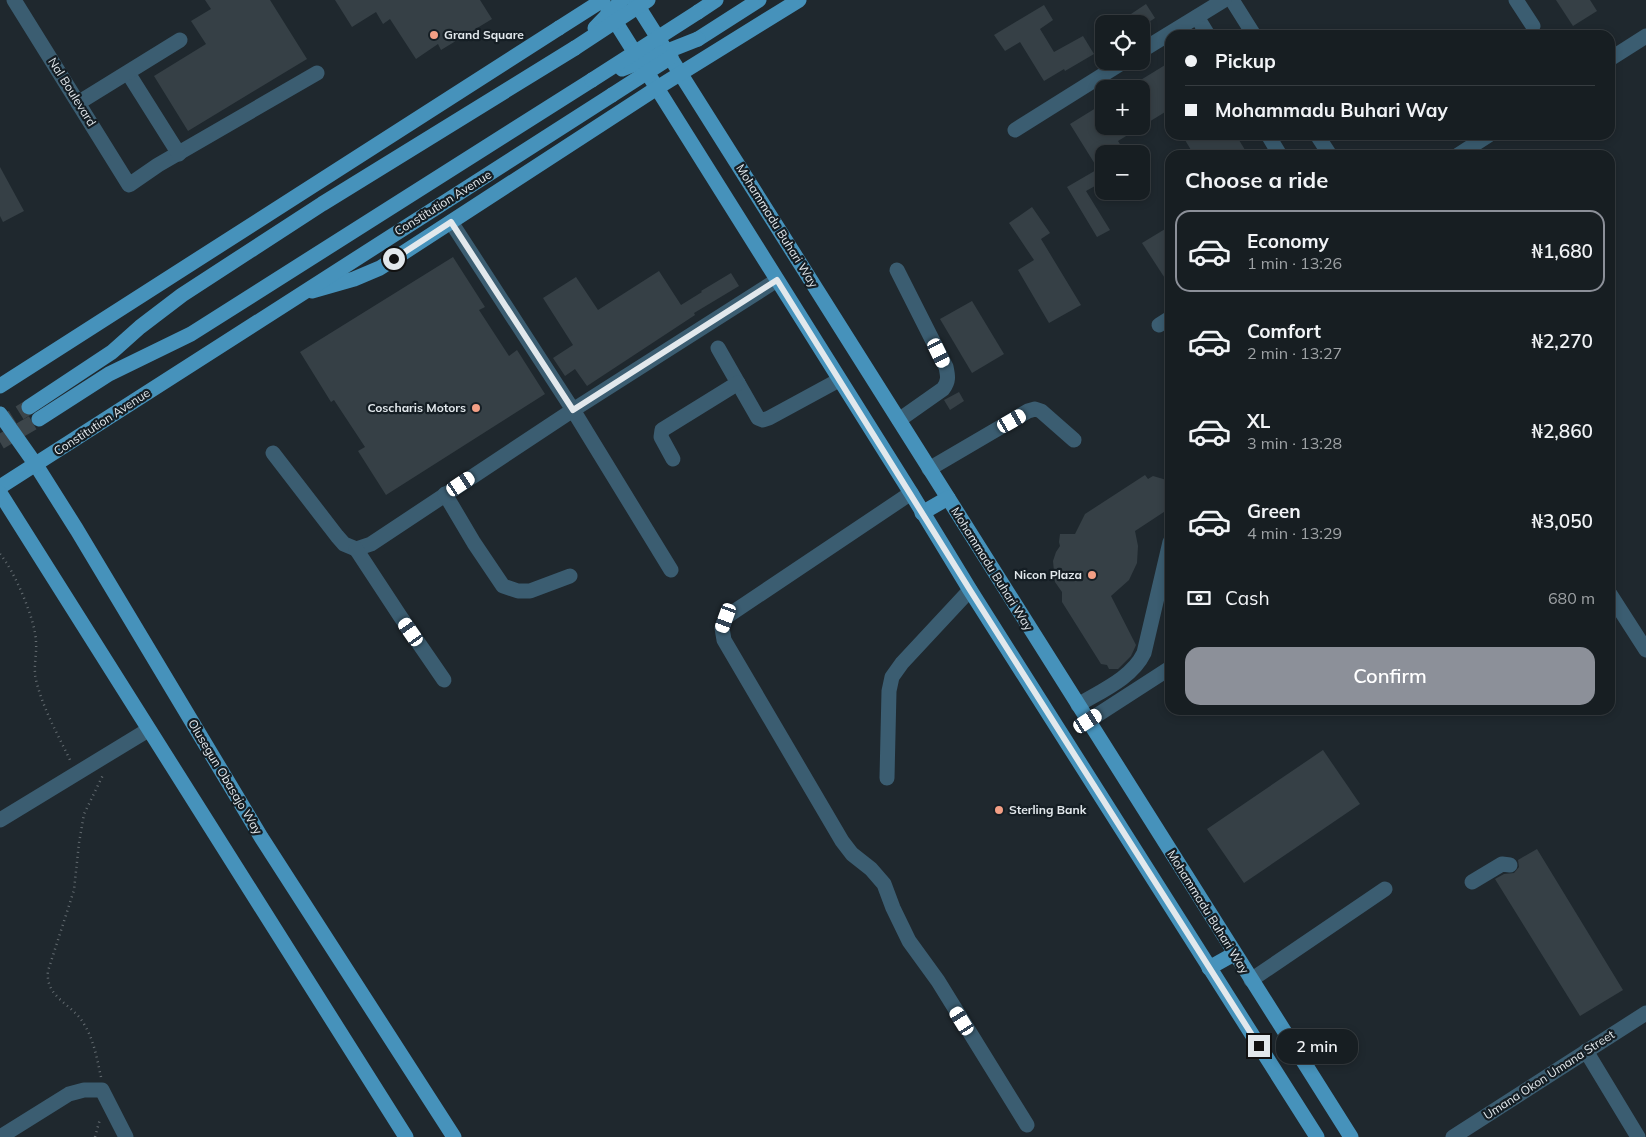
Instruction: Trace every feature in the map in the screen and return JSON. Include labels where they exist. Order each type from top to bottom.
[{"type":"main road","points":[[0,386],[602,0],[970,590],[1208,968],[1317,1137]]},
{"type":"main road","points":[[574,48],[622,0]]},
{"type":"main road","name":"Mohammadu Buhari Way","points":[[634,0],[1351,1137]]},
{"type":"main road","name":"Constitution Avenue","points":[[648,0],[322,204],[190,290],[140,327],[112,352],[34,413],[191,334],[716,0]]},
{"type":"main road","name":"Constitution Avenue","points":[[0,487],[759,0]]},
{"type":"main road","points":[[296,296],[354,279],[380,268],[657,88],[799,0]]},
{"type":"main road","points":[[592,80],[698,39]]},
{"type":"main road","name":"Olusegun Obasajo Way","points":[[0,414],[36,465],[91,553],[261,837],[454,1137]]},
{"type":"main road","points":[[0,493],[406,1137]]},
{"type":"main road","points":[[922,513],[948,498]]},
{"type":"main road","points":[[1208,968],[1234,954]]},
{"type":"street","name":"Nal Boulevard","points":[[14,0],[129,185],[158,165],[179,154]]},
{"type":"street","points":[[1176,30],[1224,0]]},
{"type":"street","points":[[1232,0],[1251,30]]},
{"type":"street","points":[[1516,0],[1533,26]]},
{"type":"street","points":[[1197,17],[1205,30]]},
{"type":"street","points":[[1150,46],[1165,36]]},
{"type":"street","points":[[1615,56],[1646,36]]},
{"type":"street","points":[[78,103],[180,40]]},
{"type":"street","points":[[1015,130],[1111,70]]},
{"type":"street","points":[[128,73],[179,154],[317,74]]},
{"type":"street","points":[[1466,150],[1481,140]]},
{"type":"street","points":[[451,222],[573,410],[671,570]]},
{"type":"street","points":[[897,270],[942,359],[948,377],[948,383],[943,388],[899,420]]},
{"type":"street","points":[[356,549],[371,544],[573,410],[777,280]]},
{"type":"street","points":[[718,348],[758,418],[763,420],[839,380]]},
{"type":"street","points":[[673,459],[661,437],[662,430],[738,383]]},
{"type":"street","points":[[929,469],[1028,411],[1035,409],[1041,411],[1074,440]]},
{"type":"street","points":[[273,453],[337,536],[344,544],[356,549],[444,680]]},
{"type":"street","points":[[911,493],[726,618],[722,628],[724,640],[842,841],[852,854],[871,869],[884,884],[909,941],[938,981],[1027,1125]]},
{"type":"street","points":[[445,494],[474,543],[503,586],[518,591],[530,591],[570,576]]},
{"type":"street","points":[[1078,705],[1131,672],[1140,660],[1144,653],[1165,563]]},
{"type":"street","points":[[886,778],[889,691],[892,677],[902,663],[970,590]]},
{"type":"street","points":[[1615,602],[1646,650]]},
{"type":"street","points":[[1088,721],[1165,671]]},
{"type":"street","points":[[0,820],[148,730]]},
{"type":"street","points":[[1472,882],[1502,864],[1510,865]]},
{"type":"street","points":[[1251,980],[1385,889]]},
{"type":"street","name":"Umana Okon Umana Street","points":[[1453,1137],[1646,1013]]},
{"type":"street","points":[[1586,1051],[1638,1137]]},
{"type":"street","points":[[0,1137],[69,1094],[84,1090],[102,1090],[126,1137]]},
{"type":"path","points":[[0,554],[17,584],[36,631],[37,644],[34,665],[39,690],[77,774]]},
{"type":"path","points":[[102,1090],[94,1046],[84,1022],[51,990],[47,982],[48,971],[74,890],[84,814],[100,783],[107,756]]},
{"type":"path","points":[[95,1137],[101,1114]]},
{"type":"building","points":[[205,0],[270,0],[307,59],[188,131],[154,76],[206,44],[191,21],[211,9]]},
{"type":"building","name":"Grand Square","points":[[335,0],[480,0],[492,19],[441,50],[438,44],[416,59],[390,19],[383,24],[376,12],[352,27]]},
{"type":"building","points":[[1556,0],[1590,0],[1597,11],[1573,26]]},
{"type":"building","points":[[1146,4],[1155,18],[1150,21],[1150,15],[1130,15]]},
{"type":"building","points":[[1044,5],[1053,20],[1040,29],[1054,52],[1083,36],[1094,54],[1044,81],[1020,42],[1005,51],[994,35]]},
{"type":"building","points":[[1165,65],[1165,112],[1150,121],[1150,80],[1141,80]]},
{"type":"building","points":[[1095,109],[1095,135],[1128,135],[1118,141],[1120,145],[1095,145],[1095,164],[1070,124]]},
{"type":"building","points":[[1185,140],[1239,140],[1245,150],[1191,150]]},
{"type":"building","points":[[0,167],[24,211],[3,222],[0,216]]},
{"type":"building","points":[[1095,171],[1095,186],[1086,191],[1110,230],[1097,237],[1067,187]]},
{"type":"building","points":[[1032,207],[1050,233],[1041,239],[1081,305],[1049,323],[1018,270],[1034,260],[1009,223]]},
{"type":"building","points":[[1165,229],[1165,278],[1142,243]]},
{"type":"building","points":[[453,257],[485,307],[479,310],[509,356],[517,350],[545,394],[386,495],[358,451],[365,447],[334,400],[331,402],[300,352]]},
{"type":"building","points":[[659,271],[681,305],[731,273],[739,286],[694,313],[695,315],[587,386],[575,369],[565,376],[553,358],[573,345],[543,298],[576,277],[598,310]]},
{"type":"building","points":[[972,301],[1004,354],[972,373],[940,319]]},
{"type":"building","points":[[959,392],[964,401],[950,410],[944,400]]},
{"type":"building","name":"Nicon Plaza","points":[[1145,475],[1148,479],[1153,476],[1165,480],[1165,511],[1135,531],[1138,546],[1137,563],[1129,580],[1111,596],[1136,645],[1131,656],[1118,669],[1109,669],[1107,665],[1101,664],[1062,602],[1062,592],[1055,582],[1053,561],[1060,546],[1060,534],[1075,534],[1085,514]]},
{"type":"building","points":[[1323,750],[1360,804],[1244,883],[1207,829]]},
{"type":"building","points":[[1537,849],[1623,990],[1580,1016],[1495,879],[1504,874],[1514,873],[1519,867],[1518,860]]},
{"type":"tunnel","points":[[0,425],[29,407]]},
{"type":"tunnel","points":[[0,442],[39,419]]},
{"type":"place","name":"Grand Square","points":[[434,35]]},
{"type":"place","name":"Coscharis Motors","points":[[476,408]]},
{"type":"place","name":"Nicon Plaza","points":[[1092,575]]},
{"type":"place","name":"Sterling Bank","points":[[999,810]]},
{"type":"route","points":[[394,259],[451,222],[573,410],[777,280],[970,590],[1259,1046]]}]
